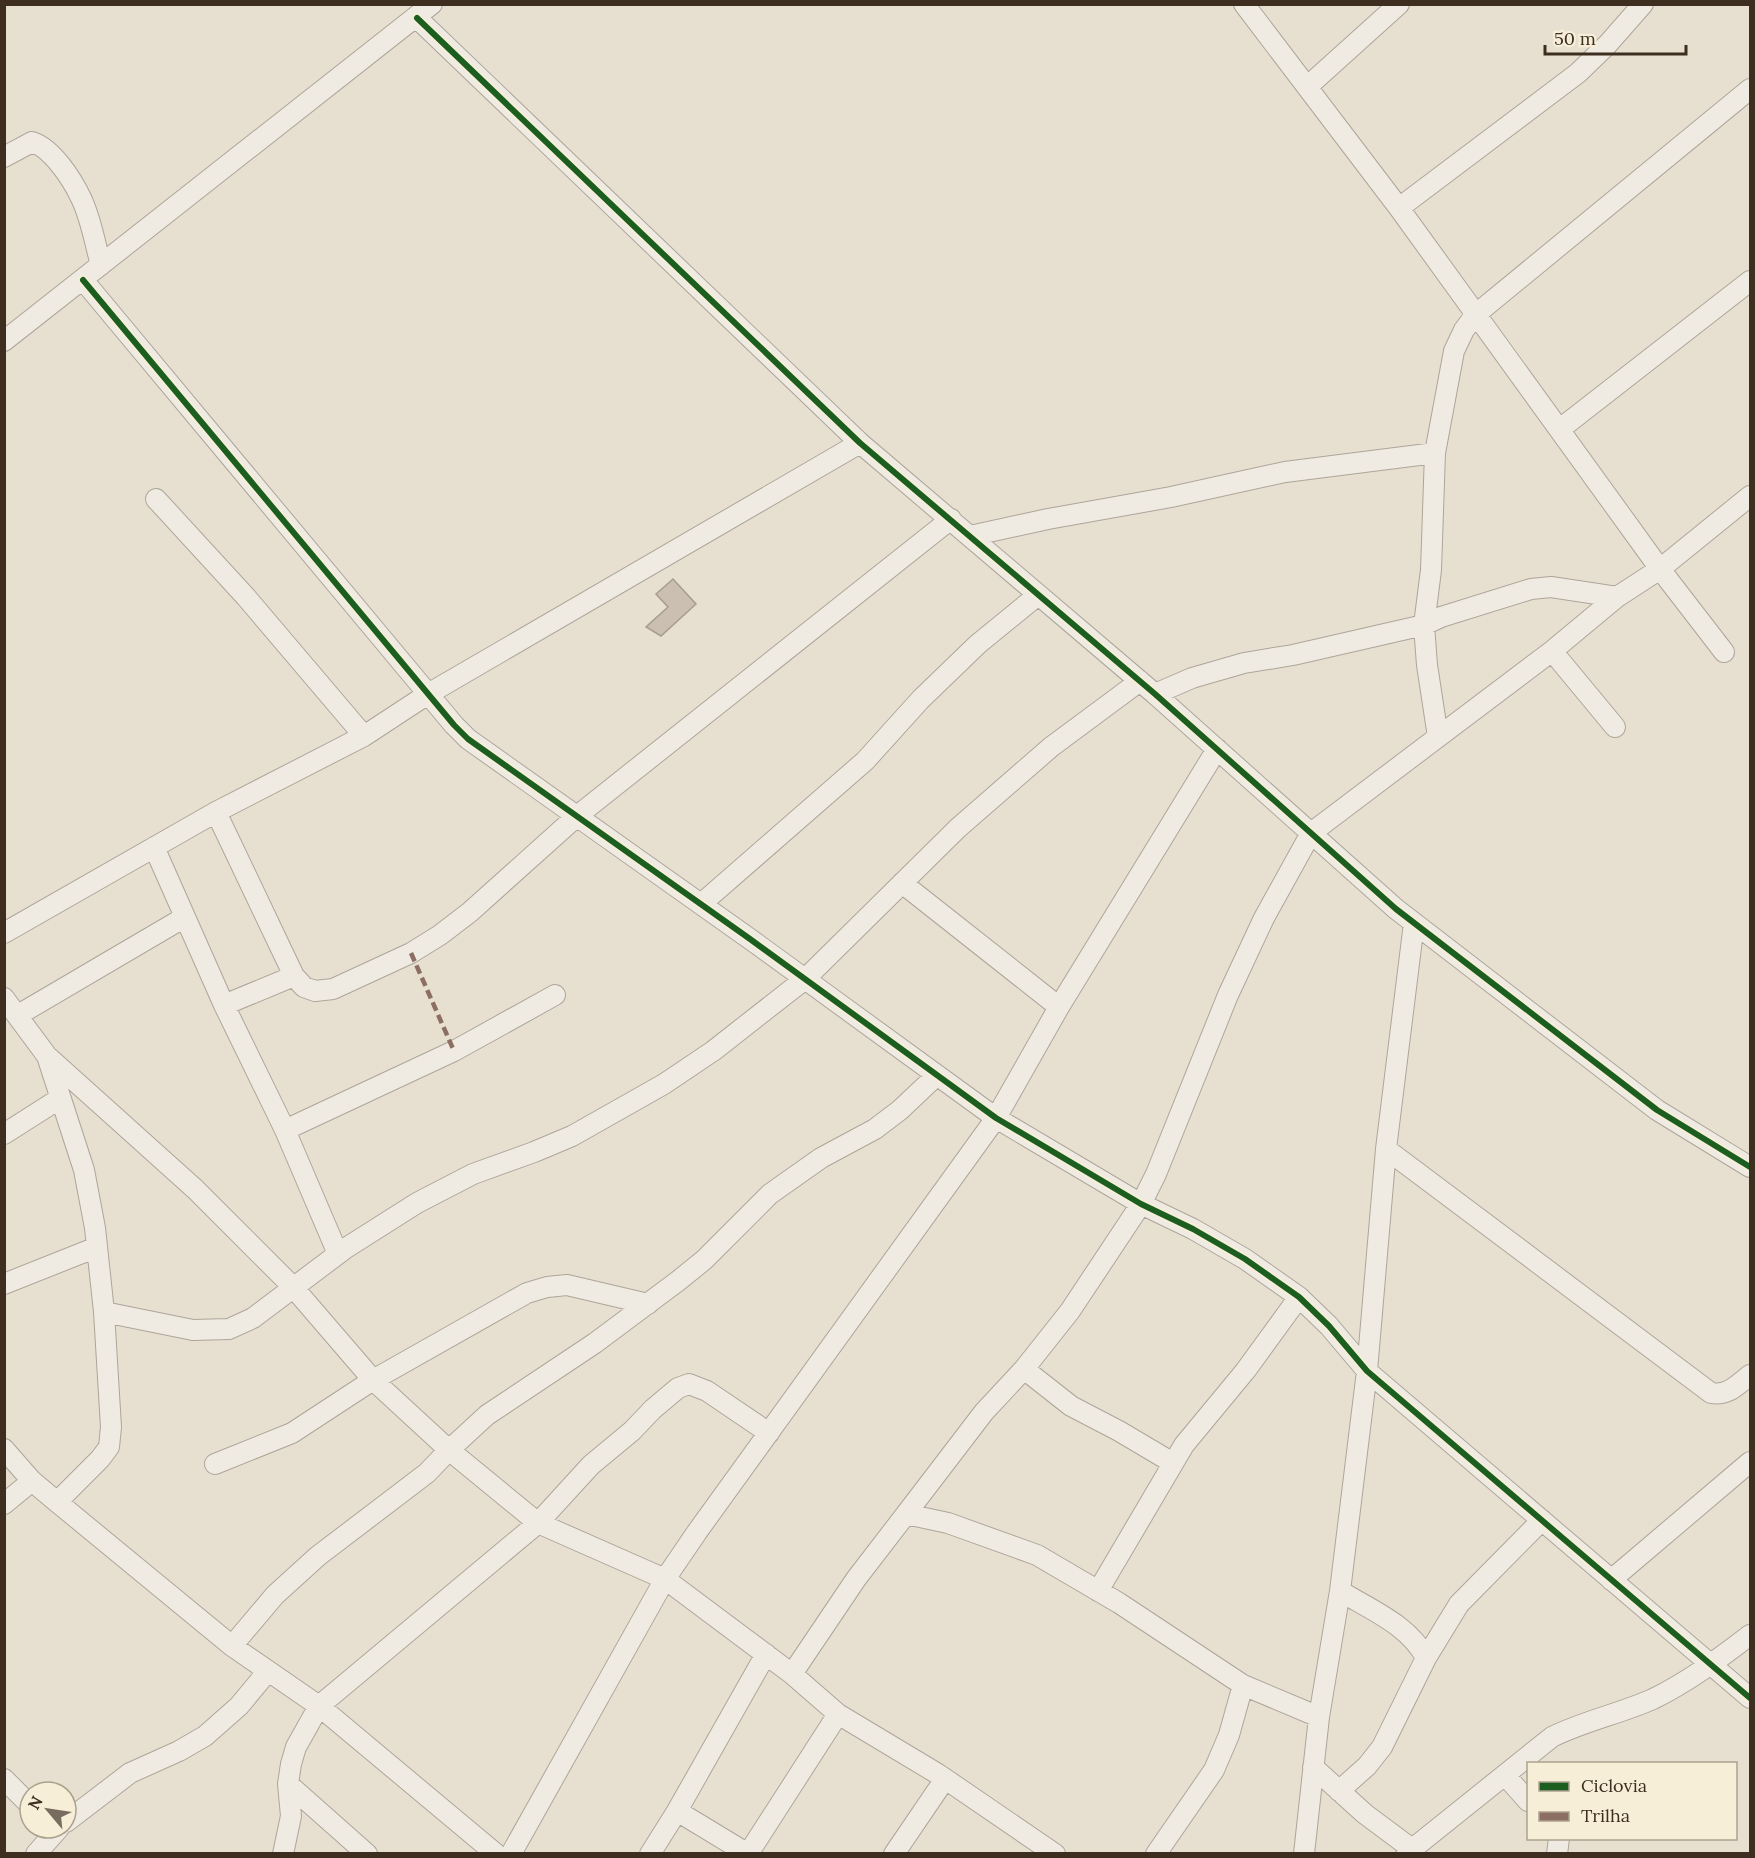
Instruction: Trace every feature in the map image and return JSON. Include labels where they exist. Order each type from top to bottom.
[{"type":"street","points":[[4,341],[432,4]]},
{"type":"street","points":[[1244,4],[1399,208],[1660,569],[1724,652]]},
{"type":"street","points":[[1307,87],[1399,4]]},
{"type":"street","points":[[1399,208],[1578,73],[1607,45],[1643,4]]},
{"type":"street","points":[[417,18],[860,443],[1140,681],[1414,923],[1657,1110],[1750,1167]]},
{"type":"street","points":[[1438,737],[1427,665],[1424,625],[1431,570],[1435,453],[1454,351],[1464,330],[1475,315],[1750,89]]},
{"type":"street","points":[[4,157],[32,142],[41,145],[60,164],[81,198],[101,266]]},
{"type":"street","points":[[83,280],[454,726],[468,739],[701,904],[996,1118],[1141,1204],[1193,1229],[1245,1259],[1299,1298],[1329,1326],[1367,1371],[1750,1698]]},
{"type":"street","points":[[1560,429],[1750,281]]},
{"type":"street","points":[[4,933],[216,812],[364,736],[428,694],[860,443]]},
{"type":"street","points":[[970,536],[1048,519],[1171,497],[1285,472],[1435,453]]},
{"type":"street","points":[[156,499],[246,597],[364,736]]},
{"type":"street","points":[[792,1674],[856,1579],[984,1412],[1024,1369],[1076,1303],[1141,1204],[1156,1174],[1228,994],[1264,918],[1311,833],[1552,651],[1617,597],[1660,569],[1750,499]]},
{"type":"street","points":[[216,812],[294,976],[304,987],[315,991],[333,990],[411,953],[440,935],[470,912],[577,816],[951,519]]},
{"type":"street","points":[[1155,694],[1192,678],[1244,663],[1293,656],[1424,625],[1441,617],[1531,589],[1551,587],[1617,597]]},
{"type":"street","points":[[701,904],[865,761],[921,699],[978,644],[1038,595]]},
{"type":"street","points":[[1552,651],[1615,727]]},
{"type":"street","points":[[104,1312],[193,1330],[229,1329],[253,1318],[338,1254],[417,1203],[473,1174],[572,1136],[664,1084],[713,1051],[805,980],[958,828],[1051,747],[1140,681]]},
{"type":"street","points":[[511,1854],[665,1579],[996,1118],[1059,1006],[1217,749]]},
{"type":"street","points":[[154,847],[224,1005],[285,1130],[338,1254]]},
{"type":"street","points":[[902,883],[1059,1006]]},
{"type":"street","points":[[18,1015],[185,917]]},
{"type":"street","points":[[1304,1854],[1319,1717],[1340,1591],[1367,1371],[1386,1149],[1414,923]]},
{"type":"street","points":[[224,1005],[294,976]]},
{"type":"street","points":[[285,1130],[435,1060],[555,995]]},
{"type":"street","points":[[4,998],[47,1056],[195,1189],[293,1287],[373,1380],[448,1450],[538,1523],[665,1579],[792,1674],[838,1714],[945,1779],[1055,1854]]},
{"type":"street","points":[[47,1056],[59,1099],[84,1170],[97,1247],[104,1312],[111,1438],[109,1447],[100,1459],[57,1502]]},
{"type":"street","points":[[232,1646],[275,1595],[318,1556],[427,1473],[448,1450],[488,1415],[595,1343],[648,1304],[704,1260],[770,1194],[821,1158],[874,1130],[900,1110],[937,1075]]},
{"type":"street","points":[[4,1134],[59,1099]]},
{"type":"street","points":[[1386,1149],[1711,1392],[1720,1394],[1729,1392],[1750,1375]]},
{"type":"street","points":[[4,1284],[97,1247]]},
{"type":"street","points":[[215,1464],[292,1433],[373,1380],[526,1293],[547,1287],[567,1286],[648,1304]]},
{"type":"street","points":[[1098,1591],[1184,1444],[1246,1370],[1299,1298]]},
{"type":"street","points":[[1024,1369],[1071,1406],[1173,1463]]},
{"type":"street","points":[[283,1854],[291,1816],[288,1784],[296,1748],[319,1706],[538,1523],[591,1465],[632,1431],[654,1408],[678,1388],[689,1384],[707,1391],[769,1432]]},
{"type":"street","points":[[4,1449],[32,1480],[57,1502],[232,1646],[319,1706],[496,1854]]},
{"type":"street","points":[[1611,1580],[1748,1471]]},
{"type":"street","points":[[4,1504],[32,1480]]},
{"type":"street","points":[[906,1514],[948,1523],[1037,1555],[1098,1591],[1243,1685],[1319,1717]]},
{"type":"street","points":[[1339,1791],[1367,1766],[1382,1747],[1426,1658],[1459,1604],[1542,1520]]},
{"type":"street","points":[[1340,1591],[1406,1631],[1418,1644],[1426,1658]]},
{"type":"street","points":[[1313,1767],[1409,1851],[1552,1737],[1575,1726],[1603,1719],[1654,1698],[1710,1664],[1750,1635]]},
{"type":"street","points":[[650,1854],[766,1654]]},
{"type":"street","points":[[78,1812],[130,1773],[205,1736],[239,1706],[268,1671]]},
{"type":"street","points":[[1156,1854],[1214,1770],[1229,1735],[1243,1685]]},
{"type":"street","points":[[677,1811],[748,1854],[838,1714]]},
{"type":"street","points":[[1505,1775],[1527,1800]]},
{"type":"street","points":[[4,1779],[18,1793]]},
{"type":"street","points":[[894,1854],[945,1779]]},
{"type":"street","points":[[288,1784],[367,1854]]},
{"type":"street","points":[[36,1854],[47,1840]]},
{"type":"building","points":[[673,579],[696,604],[661,636],[646,627],[668,607],[656,594]]},
{"type":"marked path","points":[[411,953],[454,1051]]},
{"type":"cycle path","points":[[417,18],[860,443],[1155,694],[1396,909],[1657,1110],[1750,1167]]},
{"type":"cycle path","points":[[83,280],[468,739],[750,939],[996,1118],[1141,1204],[1193,1229],[1245,1259],[1299,1297],[1329,1326],[1367,1371],[1750,1698]]}]
